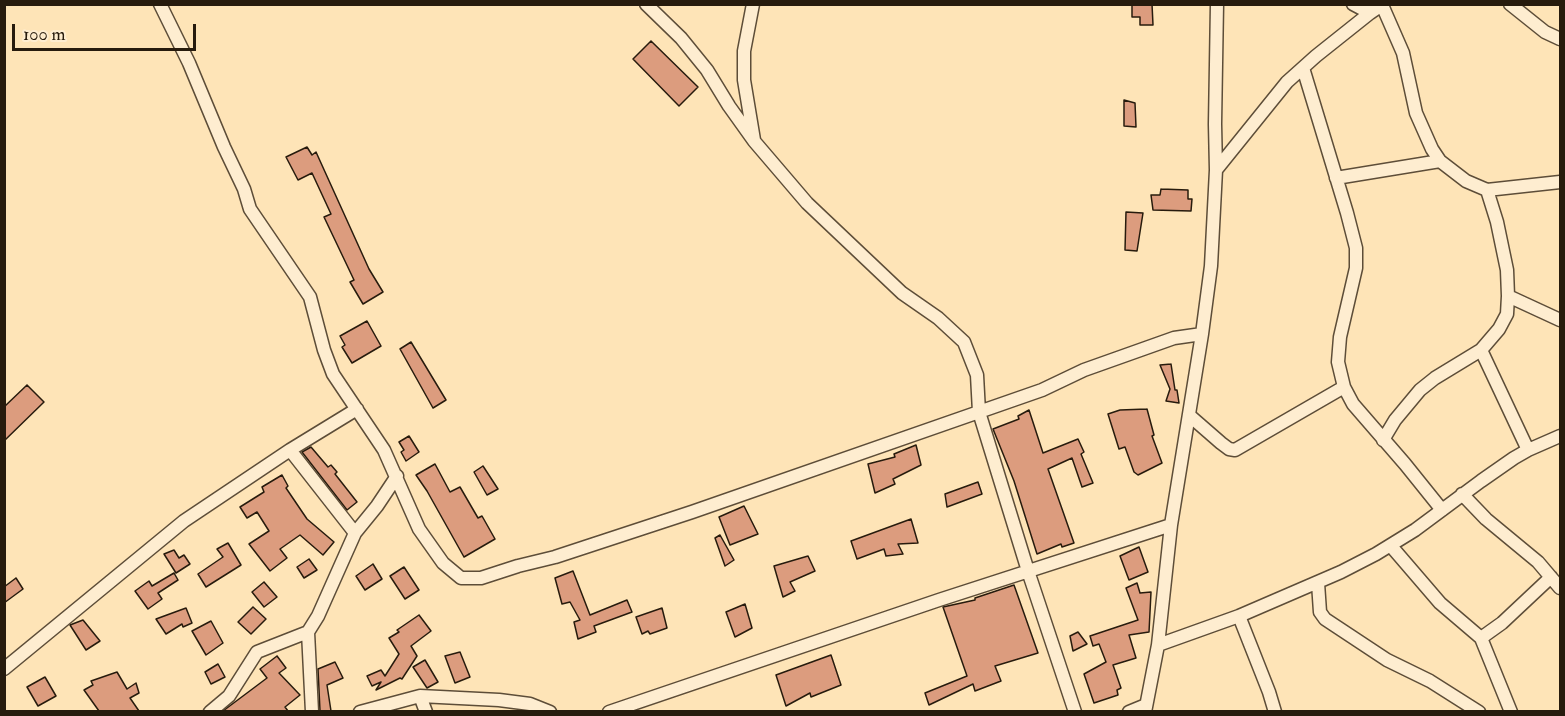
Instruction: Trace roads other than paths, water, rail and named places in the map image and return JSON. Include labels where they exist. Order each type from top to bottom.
[{"type":"street","points":[[160,4],[189,63],[244,189],[250,209],[310,297],[327,361],[333,374],[377,438],[397,476],[419,529],[443,562],[461,578],[481,578],[555,557],[692,512],[1042,390],[1084,370],[1174,338],[1202,333]]},
{"type":"street","points":[[646,4],[681,38],[707,70],[754,141],[807,203],[902,293],[938,318],[964,342],[977,375],[979,412],[1028,571],[1076,711]]},
{"type":"street","points":[[753,4],[744,51],[744,80],[754,141]]},
{"type":"street","points":[[1129,711],[1146,708],[1158,645],[1172,525],[1211,266],[1216,170],[1217,4]]},
{"type":"street","points":[[1353,4],[1370,13]]},
{"type":"street","points":[[1509,4],[1545,32],[1560,39]]},
{"type":"street","points":[[1216,170],[1287,82],[1370,13],[1383,5],[1403,53],[1416,113],[1440,161],[1466,181],[1487,190],[1515,185],[1560,182]]},
{"type":"street","points":[[1303,68],[1347,213],[1356,257],[1353,283],[1340,337],[1338,362],[1344,387],[1353,404],[1442,510]]},
{"type":"street","points":[[1336,178],[1440,161]]},
{"type":"street","points":[[1383,440],[1395,420],[1420,390],[1444,372],[1481,350],[1499,329],[1507,314],[1507,270],[1497,222],[1487,190]]},
{"type":"street","points":[[1508,296],[1560,320]]},
{"type":"street","points":[[1481,350],[1528,450]]},
{"type":"street","points":[[1190,416],[1228,449],[1235,450],[1344,387]]},
{"type":"street","points":[[4,669],[158,540],[290,450],[357,410]]},
{"type":"street","points":[[1158,645],[1239,616],[1317,583],[1391,546],[1462,494],[1528,450],[1560,436]]},
{"type":"street","points":[[290,450],[355,533]]},
{"type":"street","points":[[312,711],[308,632],[318,616],[355,533],[397,476]]},
{"type":"street","points":[[1462,494],[1486,519],[1538,562],[1560,588]]},
{"type":"street","points":[[609,711],[1172,525]]},
{"type":"street","points":[[1391,546],[1440,603],[1480,638],[1511,711]]},
{"type":"street","points":[[1480,638],[1502,623],[1551,577]]},
{"type":"street","points":[[1317,583],[1320,612],[1325,619],[1387,660],[1430,681],[1479,711]]},
{"type":"street","points":[[1239,616],[1275,711]]},
{"type":"street","points":[[210,711],[229,696],[257,652],[308,632]]},
{"type":"street","points":[[360,711],[420,696],[509,701],[530,704],[550,711]]},
{"type":"street","points":[[420,696],[426,711]]}]
